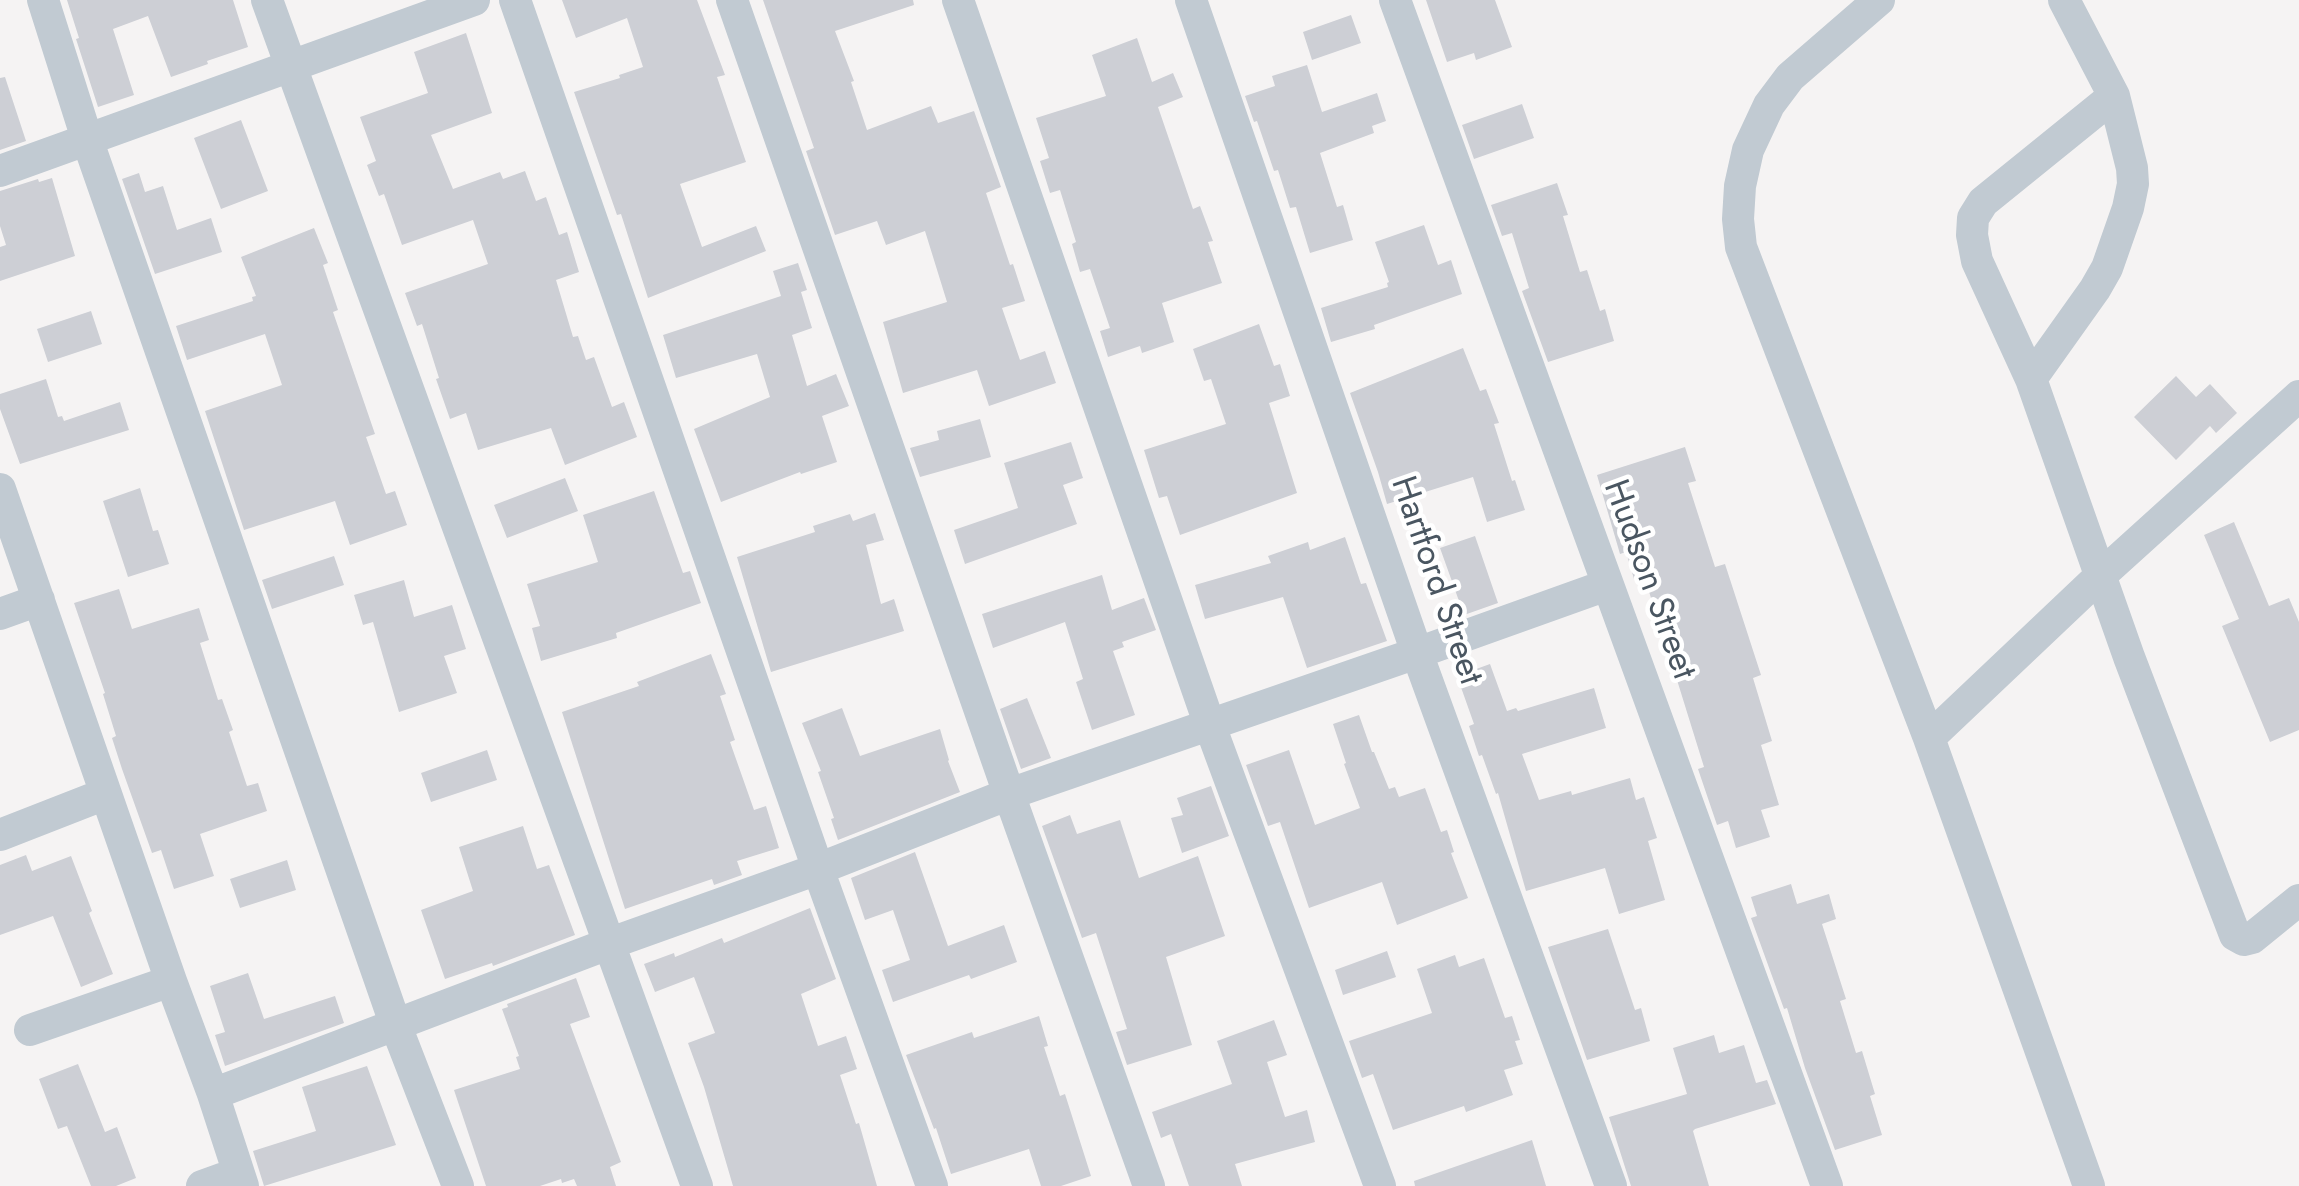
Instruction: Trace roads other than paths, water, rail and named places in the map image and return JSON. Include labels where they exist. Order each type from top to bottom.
[{"type":"street","points":[[43,0],[87,139],[396,1026],[458,1186]]},
{"type":"street","points":[[268,0],[697,1186]]},
{"type":"street","points":[[0,171],[474,0]]},
{"type":"street","points":[[515,0],[932,1186]]},
{"type":"street","points":[[732,0],[1149,1186]]},
{"type":"street","points":[[958,0],[1208,724],[1380,1186]]},
{"type":"street","name":"Hartford Street","points":[[1190,0],[1417,653],[1611,1186]]},
{"type":"street","name":"Hudson Street","points":[[1395,0],[1827,1186]]},
{"type":"street","points":[[1879,0],[1790,77],[1769,105],[1748,150],[1740,186],[1741,247],[1929,738],[2089,1186]]},
{"type":"street","points":[[2031,378],[2095,289],[2118,241],[2132,184],[2132,168],[2114,96],[2064,0]]},
{"type":"street","points":[[2114,96],[1983,202],[1973,218],[1977,261],[2031,378],[2100,576],[2235,935],[2244,940],[2252,938],[2299,900]]},
{"type":"street","points":[[1929,738],[2299,396]]},
{"type":"street","points":[[0,489],[241,1180],[202,1186]]},
{"type":"street","points":[[213,1094],[1009,794],[1607,585]]},
{"type":"street","points":[[0,614],[39,600]]},
{"type":"street","points":[[0,835],[106,794]]},
{"type":"street","points":[[30,1030],[172,982]]}]
